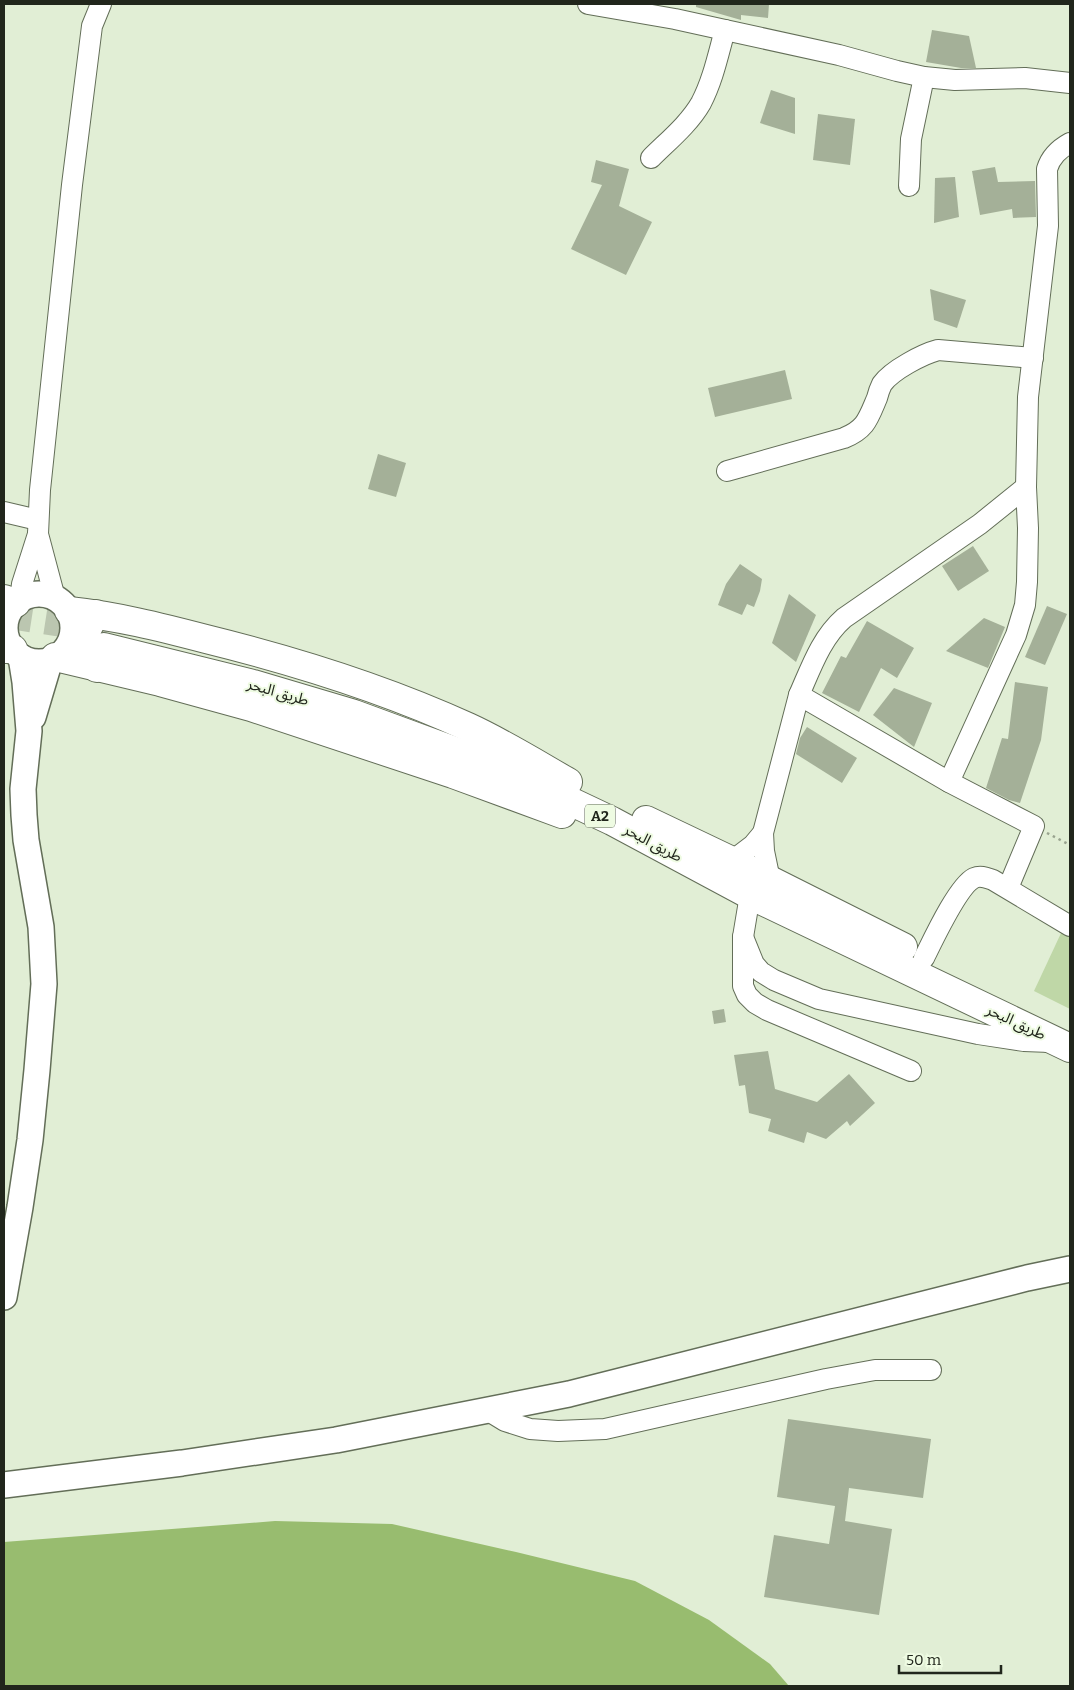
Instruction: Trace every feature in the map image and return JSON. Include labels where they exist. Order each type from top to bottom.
[{"type":"highway","points":[[53,659],[101,640],[62,605]]},
{"type":"highway","name":"طريق البحر","points":[[101,640],[240,662],[343,691],[446,729],[568,782],[732,861],[760,887],[1067,1040]]},
{"type":"highway","name":"طريق البحر","points":[[101,640],[354,714],[468,756],[538,786],[612,822],[924,958],[1067,1040]]},
{"type":"main road","points":[[4,1297],[30,1140],[38,1070],[44,984],[41,927],[26,840],[24,815],[23,789],[29,731],[25,682],[13,652],[7,636],[6,621],[13,601],[31,595],[44,594],[62,605],[72,621],[73,632],[70,642],[64,651],[53,659],[40,662],[30,660],[13,652]]},
{"type":"main road","points":[[29,731],[53,659]]},
{"type":"main road","points":[[4,1485],[182,1463],[326,1441],[569,1394],[1027,1278],[1070,1269]]},
{"type":"street","points":[[88,4],[92,26]]},
{"type":"street","points":[[13,601],[22,584],[38,527],[43,456],[72,185],[92,26],[101,4]]},
{"type":"street","points":[[588,4],[675,19],[839,55],[924,77],[955,80],[1025,78],[1070,83]]},
{"type":"street","points":[[652,158],[692,116],[700,104],[712,78],[725,30]]},
{"type":"street","points":[[909,186],[911,139],[924,77]]},
{"type":"street","points":[[949,782],[991,692],[1022,619],[1027,582],[1028,528],[1026,487],[1028,396],[1048,226],[1047,169],[1050,160],[1056,152],[1070,143]]},
{"type":"street","points":[[727,471],[855,434],[864,427],[868,420],[882,384],[903,367],[927,353],[938,350],[1033,358]]},
{"type":"street","points":[[911,1071],[767,1010],[755,1004],[747,995],[743,986],[743,937],[760,887],[764,851],[763,833],[800,695],[821,647],[835,626],[980,524],[1026,487]]},
{"type":"street","points":[[4,512],[38,527],[62,605]]},
{"type":"street","points":[[800,695],[949,782],[1034,826],[1008,888]]},
{"type":"street","points":[[732,861],[753,845],[763,833]]},
{"type":"street","points":[[924,958],[958,895],[975,878],[984,877],[1008,888],[1070,926]]},
{"type":"street","points":[[743,937],[754,964],[761,972],[774,980],[819,999],[978,1034],[1024,1041],[1067,1040]]},
{"type":"street","points":[[487,1410],[505,1421],[530,1429],[558,1431],[605,1429],[826,1379],[875,1370],[931,1370]]},
{"type":"path","points":[[1034,826],[1070,845]]},
{"type":"shaded area","points":[[1062,931],[1070,935],[1070,1009],[1034,991]]},
{"type":"shaded area","points":[[275,1521],[392,1524],[635,1581],[709,1620],[770,1664],[789,1686],[4,1686],[4,1542]]},
{"type":"building","points":[[696,4],[769,4],[768,18],[741,15],[741,20],[696,7]]},
{"type":"building","points":[[932,30],[969,36],[976,68],[961,68],[926,62]]},
{"type":"building","points":[[771,90],[795,98],[795,134],[760,123]]},
{"type":"building","points":[[818,114],[855,119],[850,165],[813,160]]},
{"type":"building","points":[[596,160],[629,169],[619,206],[652,222],[626,275],[571,249],[602,185],[591,182]]},
{"type":"building","points":[[995,167],[998,182],[1035,181],[1036,217],[1013,218],[1012,209],[980,215],[972,171]]},
{"type":"building","points":[[955,177],[959,217],[934,223],[935,178]]},
{"type":"building","points":[[930,289],[966,300],[957,328],[934,320]]},
{"type":"building","points":[[785,370],[792,399],[715,417],[708,388]]},
{"type":"building","points":[[378,454],[406,463],[396,497],[368,489]]},
{"type":"building","points":[[973,546],[989,571],[958,591],[942,566]]},
{"type":"building","points":[[740,564],[762,579],[754,607],[747,604],[742,615],[718,605],[726,584]]},
{"type":"building","points":[[789,594],[816,615],[796,662],[772,643]]},
{"type":"building","points":[[1047,606],[1067,614],[1045,665],[1025,657]]},
{"type":"building","points":[[984,618],[1005,627],[988,668],[946,651]]},
{"type":"building","points":[[867,621],[914,648],[897,678],[881,668],[859,712],[822,693],[841,656],[846,658]]},
{"type":"building","points":[[1015,682],[1048,687],[1041,740],[1020,803],[1009,800],[986,788],[1002,738],[1008,739]]},
{"type":"building","points":[[894,688],[932,703],[914,747],[873,715]]},
{"type":"building","points":[[807,727],[857,758],[842,783],[796,754],[800,738]]},
{"type":"building","points":[[724,1009],[726,1022],[714,1024],[712,1011]]},
{"type":"building","points":[[768,1051],[775,1089],[817,1102],[849,1074],[875,1103],[850,1126],[847,1121],[826,1139],[807,1132],[804,1143],[768,1131],[771,1119],[749,1113],[745,1085],[739,1086],[734,1055]]},
{"type":"building","points":[[788,1419],[931,1439],[923,1498],[849,1488],[845,1521],[892,1529],[879,1615],[764,1597],[774,1535],[829,1544],[835,1506],[777,1497]]},
{"type":"tunnel","points":[[4,614],[107,630]]}]
